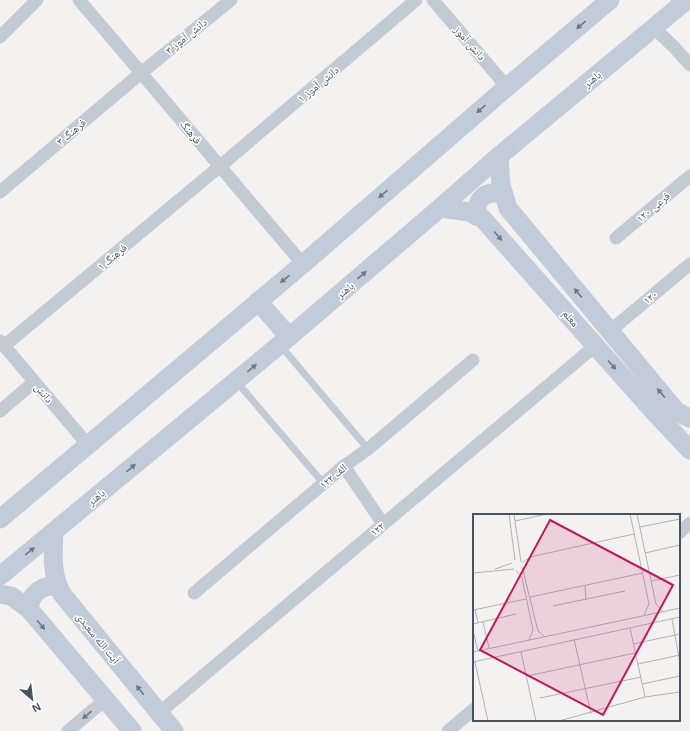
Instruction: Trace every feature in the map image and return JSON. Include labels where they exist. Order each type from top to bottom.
[{"type":"main road","points":[[0,519],[303,264],[610,0]]},
{"type":"main road","name":"باهنر","points":[[0,576],[284,341],[499,156],[687,0]]},
{"type":"main road","name":"معلم","points":[[499,156],[501,185],[508,208],[677,412],[690,418]]},
{"type":"main road","points":[[476,216],[476,207],[486,194],[494,192],[503,194]]},
{"type":"main road","name":"معلم","points":[[440,208],[470,212],[483,219],[654,412],[690,450]]},
{"type":"main road","points":[[258,301],[284,341]]},
{"type":"main road","name":"آیت الله سعیدی","points":[[54,532],[53,563],[58,586],[67,600],[174,731]]},
{"type":"main road","points":[[29,610],[29,602],[32,596],[38,591],[52,585],[58,586]]},
{"type":"main road","points":[[0,594],[11,596],[29,610],[132,731]]},
{"type":"street","points":[[0,36],[37,0]]},
{"type":"street","name":"فرهنگ","points":[[79,0],[219,167],[303,264]]},
{"type":"street","name":"دانش آموز ۳","points":[[141,73],[231,0]]},
{"type":"street","name":"دانش آموز ۱","points":[[219,167],[416,0]]},
{"type":"street","name":"دانش آموز","points":[[432,0],[507,87]]},
{"type":"street","points":[[654,28],[690,65]]},
{"type":"street","name":"فرهنگ ۳","points":[[0,192],[141,73]]},
{"type":"street","name":"فرهنگ ۱","points":[[2,343],[219,167]]},
{"type":"street","name":"۱۲۰ فرعی","points":[[616,238],[690,176]]},
{"type":"street","name":"۱۲۰","points":[[610,331],[690,264]]},
{"type":"street","name":"دانش","points":[[2,343],[88,445]]},
{"type":"street","name":"۱۲۲","points":[[159,713],[595,346]]},
{"type":"street","name":"۱۲۲ الف","points":[[194,593],[344,466],[368,449],[473,360]]},
{"type":"street","points":[[0,411],[34,382]]},
{"type":"street","points":[[344,466],[384,524]]},
{"type":"street","points":[[680,532],[690,523]]},
{"type":"street","points":[[68,731],[106,699]]},
{"type":"street","points":[[448,731],[473,710]]},
{"type":"lane","points":[[284,341],[368,449]]},
{"type":"lane","points":[[236,381],[324,484]]}]
